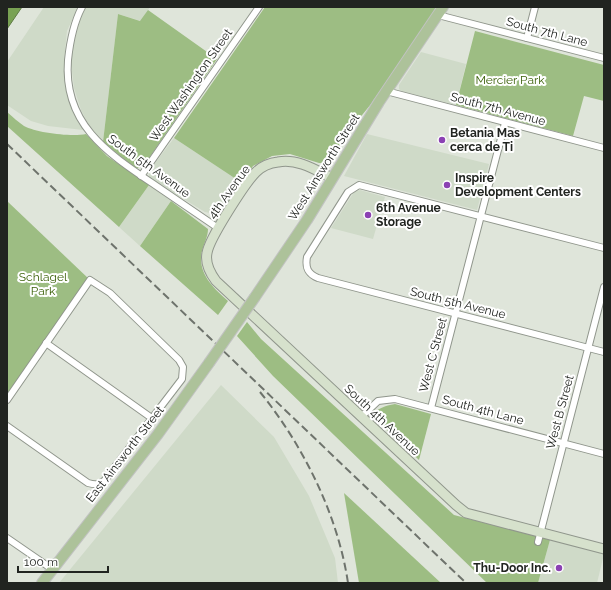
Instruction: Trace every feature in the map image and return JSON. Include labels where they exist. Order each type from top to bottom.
[{"type":"main road","name":"West Ainsworth Street","points":[[225,340],[285,254],[386,91],[441,11]]},
{"type":"main road","name":"East Ainsworth Street","points":[[42,583],[162,428],[225,340]]},
{"type":"street","name":"South 5th Avenue","points":[[82,7],[76,18],[69,47],[68,67],[69,86],[74,105],[84,125],[97,142],[113,156],[216,231]]},
{"type":"street","name":"West Washington Street","points":[[141,176],[259,7]]},
{"type":"street","points":[[527,38],[535,7]]},
{"type":"street","name":"South 7th Lane","points":[[441,11],[527,38],[604,58]]},
{"type":"street","name":"South 7th Avenue","points":[[386,91],[604,148]]},
{"type":"street","name":"West C Street","points":[[431,408],[505,123]]},
{"type":"street","name":"4th Avenue","points":[[216,231],[253,175],[265,166],[283,161],[295,162],[332,178]]},
{"type":"street","name":"South 5th Avenue","points":[[481,216],[363,185],[353,187],[348,192],[307,257],[306,265],[308,272],[318,278],[604,352]]},
{"type":"street","points":[[481,216],[604,248]]},
{"type":"street","name":"South 4th Avenue","points":[[216,231],[206,255],[209,270],[216,281],[456,505],[466,512],[539,538],[604,549]]},
{"type":"street","points":[[7,400],[90,280],[110,293],[179,360],[183,367],[184,373],[182,379],[153,419],[104,481],[95,485],[88,483],[7,426]]},
{"type":"street","name":"West B Street","points":[[539,538],[604,288]]},
{"type":"street","points":[[46,343],[153,419]]},
{"type":"street","name":"South 4th Lane","points":[[361,417],[376,403],[385,399],[395,399],[604,454]]},
{"type":"street","points":[[7,538],[52,569]]},
{"type":"shaded area","points":[[7,7],[22,7],[7,29]]},
{"type":"shaded area","points":[[44,7],[78,7],[67,31],[64,61],[65,86],[72,109],[83,130],[48,126],[31,121],[7,105],[7,62]]},
{"type":"shaded area","points":[[86,7],[150,7],[141,21],[118,14],[103,142],[91,129],[81,110],[74,88],[71,63],[73,39],[79,19]]},
{"type":"shaded area","points":[[421,52],[466,64],[456,105],[401,91],[399,89],[399,85]]},
{"type":"shaded area","points":[[367,134],[489,164],[477,210],[344,176]]},
{"type":"shaded area","points":[[174,138],[242,183],[224,209],[215,214],[205,212],[149,178],[149,171]]},
{"type":"shaded area","points":[[149,185],[171,201],[140,246],[119,227]]},
{"type":"shaded area","points":[[360,190],[385,197],[373,239],[331,228],[354,192]]},
{"type":"shaded area","points":[[221,385],[274,437],[309,496],[335,558],[338,583],[59,583]]},
{"type":"shaded area","points":[[550,540],[604,554],[597,583],[538,583]]},
{"type":"green space","points":[[265,7],[437,7],[371,104],[346,135],[332,158],[326,163],[319,163],[290,154],[272,156],[253,166],[242,183],[174,138]]},
{"type":"green space","points":[[148,10],[217,59],[145,164],[136,169],[103,142],[118,14],[140,21]]},
{"type":"green space","name":"Mercier Park","points":[[475,31],[604,65],[604,101],[584,96],[573,136],[456,105]]},
{"type":"green space","points":[[7,112],[24,126],[37,131],[64,135],[86,134],[107,156],[149,185],[119,227],[7,126]]},
{"type":"green space","name":"Schlagel Park","points":[[7,201],[90,280],[7,400]]},
{"type":"green space","points":[[171,201],[208,229],[202,251],[202,266],[204,273],[212,285],[228,301],[218,315],[140,246]]},
{"type":"green space","points":[[247,322],[261,339],[454,515],[550,540],[538,583],[487,583],[273,376],[237,336]]},
{"type":"green space","points":[[395,404],[431,414],[419,460],[371,415],[382,408]]},
{"type":"green space","points":[[344,493],[441,583],[359,583]]},
{"type":"railway","points":[[7,144],[466,583]]},
{"type":"railway","points":[[260,392],[290,435],[316,482],[336,532],[348,583]]},
{"type":"place","name":"Betania Mas cerca de Ti","points":[[442,140]]},
{"type":"place","name":"Inspire Development Centers","points":[[447,185]]},
{"type":"place","name":"6th Avenue Storage","points":[[368,215]]},
{"type":"place","name":"Thu-Door Inc.","points":[[559,568]]}]
